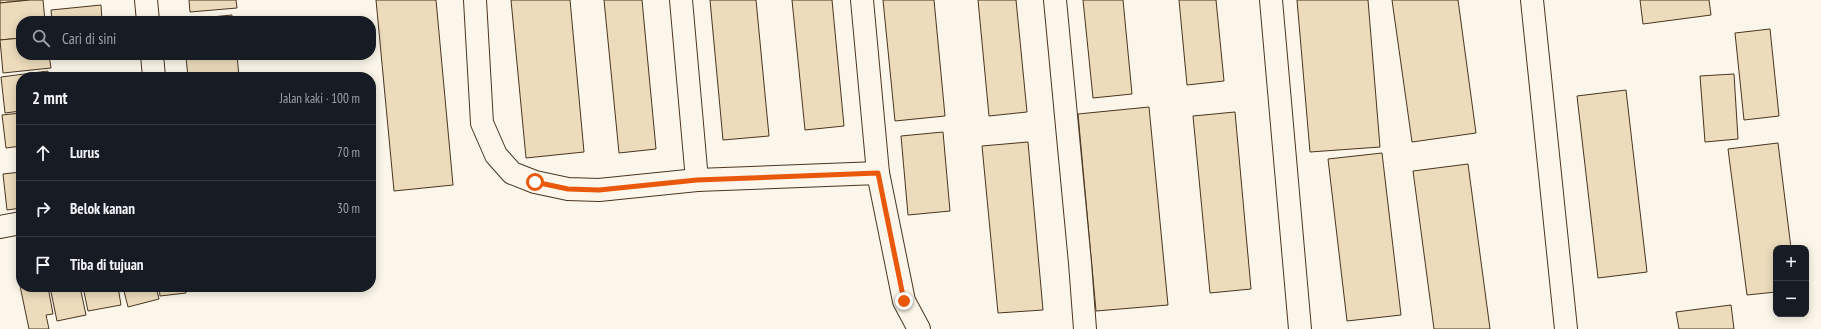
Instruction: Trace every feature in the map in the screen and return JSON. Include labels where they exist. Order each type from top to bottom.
[{"type":"street","points":[[146,0],[148,16]]},
{"type":"street","points":[[475,0],[482,123],[496,155],[512,173],[535,182],[568,189],[599,190],[697,180],[878,173]]},
{"type":"street","points":[[681,0],[697,180]]},
{"type":"street","points":[[862,0],[878,173],[904,301],[919,329]]},
{"type":"street","points":[[1055,0],[1085,329]]},
{"type":"street","points":[[1271,0],[1300,329]]},
{"type":"street","points":[[1532,0],[1566,329]]},
{"type":"street","points":[[152,60],[154,72]]},
{"type":"street","points":[[0,227],[16,224]]},
{"type":"building","points":[[0,0],[30,0],[0,3]]},
{"type":"building","points":[[43,0],[45,16],[16,16],[16,38],[0,40],[0,3]]},
{"type":"building","points":[[189,0],[236,0],[237,8],[190,12]]},
{"type":"building","points":[[376,0],[436,0],[453,185],[394,191]]},
{"type":"building","points":[[511,0],[570,0],[584,152],[526,158]]},
{"type":"building","points":[[604,0],[642,0],[656,149],[619,153]]},
{"type":"building","points":[[710,0],[756,0],[769,136],[723,140]]},
{"type":"building","points":[[792,0],[832,0],[844,126],[805,130]]},
{"type":"building","points":[[883,0],[934,0],[945,116],[895,121]]},
{"type":"building","points":[[978,0],[1016,0],[1027,112],[989,116]]},
{"type":"building","points":[[1083,0],[1123,0],[1132,94],[1093,98]]},
{"type":"building","points":[[1179,0],[1216,0],[1224,81],[1187,85]]},
{"type":"building","points":[[1297,0],[1368,0],[1380,147],[1310,152]]},
{"type":"building","points":[[1392,0],[1458,0],[1476,133],[1412,142]]},
{"type":"building","points":[[1640,0],[1709,0],[1711,15],[1643,24]]},
{"type":"building","points":[[101,5],[102,16],[52,16],[51,10]]},
{"type":"building","points":[[1770,29],[1779,116],[1744,120],[1735,33]]},
{"type":"building","points":[[16,38],[16,60],[50,60],[51,68],[3,73],[0,40]]},
{"type":"building","points":[[186,60],[237,60],[239,72],[187,72]]},
{"type":"building","points":[[1734,74],[1738,139],[1705,142],[1700,76]]},
{"type":"building","points":[[16,75],[16,112],[5,113],[1,77]]},
{"type":"building","points":[[1626,90],[1647,272],[1598,278],[1577,96]]},
{"type":"building","points":[[1149,107],[1168,305],[1096,311],[1078,114]]},
{"type":"building","points":[[1235,112],[1251,289],[1210,293],[1193,116]]},
{"type":"building","points":[[16,114],[16,147],[6,148],[2,115]]},
{"type":"building","points":[[943,132],[950,211],[908,215],[901,136]]},
{"type":"building","points":[[1028,142],[1043,310],[998,313],[982,146]]},
{"type":"building","points":[[1778,143],[1791,245],[1773,245],[1773,292],[1747,295],[1728,149]]},
{"type":"building","points":[[1382,153],[1401,315],[1347,321],[1328,159]]},
{"type":"building","points":[[1468,164],[1490,329],[1434,329],[1413,171]]},
{"type":"building","points":[[16,173],[16,209],[7,210],[3,174]]},
{"type":"building","points":[[21,292],[49,292],[53,314],[46,315],[49,329],[29,329]]},
{"type":"building","points":[[51,292],[81,292],[86,315],[57,321]]},
{"type":"building","points":[[84,292],[119,292],[121,305],[88,311]]},
{"type":"building","points":[[124,292],[157,292],[159,299],[128,307]]},
{"type":"building","points":[[160,292],[186,292],[186,293],[160,296]]},
{"type":"building","points":[[1731,305],[1734,329],[1679,329],[1676,312]]},
{"type":"route","points":[[535,182],[568,189],[599,190],[697,180],[878,173],[904,301]]}]
